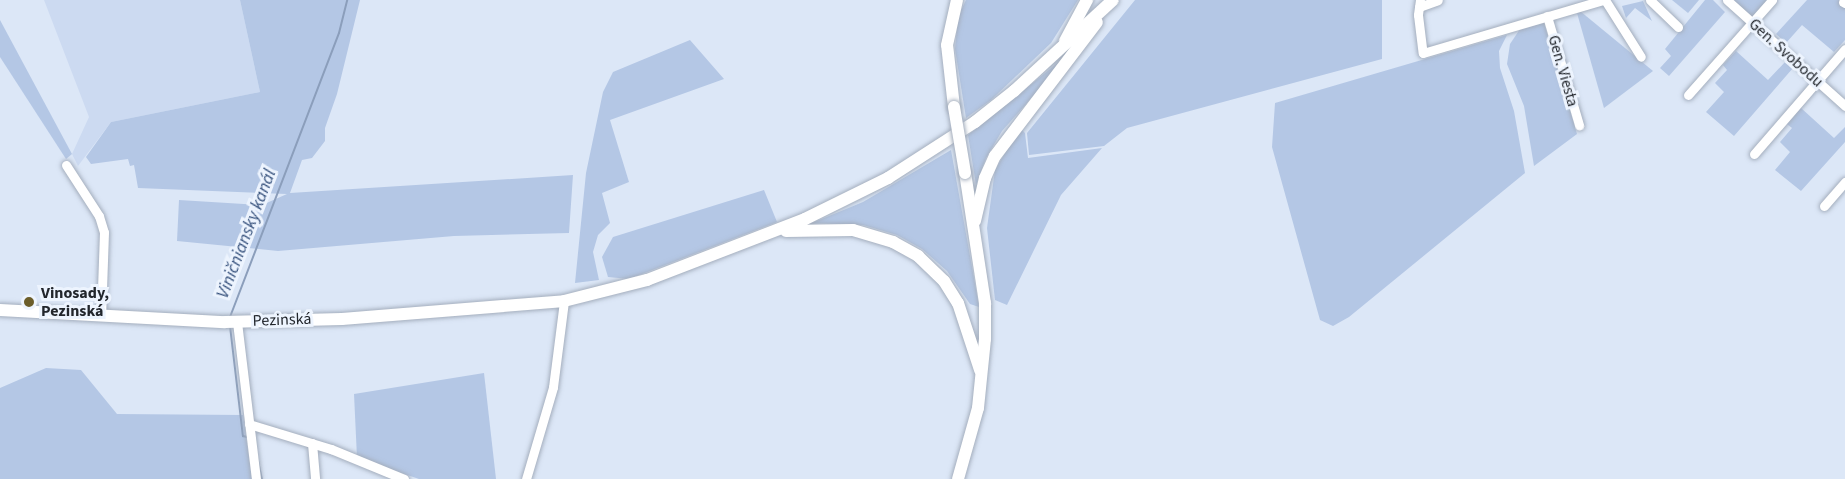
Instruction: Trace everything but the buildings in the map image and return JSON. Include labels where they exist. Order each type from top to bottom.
[{"type":"main road","points":[[957,0],[947,45],[986,321],[983,380],[958,479]]},
{"type":"main road","points":[[1058,53],[1087,0]]},
{"type":"main road","points":[[974,228],[985,178],[995,156],[1077,54],[1111,3]]},
{"type":"main road","name":"Pezinská","points":[[0,310],[232,322],[342,319],[564,301],[685,268],[834,207],[897,173],[975,122],[1058,53],[1111,3]]},
{"type":"main road","points":[[776,231],[852,230],[892,242],[918,256],[944,281],[958,303],[983,380]]},
{"type":"street","points":[[1438,0],[1419,3],[1423,53],[1604,0],[1641,57]]},
{"type":"street","points":[[1650,0],[1678,27]]},
{"type":"street","name":"Gen. Svobodu","points":[[1727,0],[1845,106]]},
{"type":"street","points":[[1688,95],[1772,0]]},
{"type":"street","name":"Gen. Viesta","points":[[1547,16],[1579,125]]},
{"type":"street","points":[[1754,154],[1845,49]]},
{"type":"street","points":[[66,165],[99,216],[104,232],[101,316]]},
{"type":"street","points":[[1824,206],[1845,182]]},
{"type":"street","points":[[526,479],[553,387],[564,301]]},
{"type":"street","points":[[232,322],[256,479]]},
{"type":"street","points":[[249,424],[331,449],[404,479]]},
{"type":"street","points":[[312,443],[315,479]]},
{"type":"shaded area","points":[[44,0],[240,0],[260,92],[111,122],[78,166],[72,154],[89,117]]},
{"type":"shaded area","points":[[240,0],[360,0],[337,94],[325,128],[325,141],[312,158],[302,160],[290,193],[573,175],[569,233],[454,236],[278,251],[177,241],[179,200],[262,205],[287,194],[138,188],[134,165],[130,166],[128,159],[91,164],[86,157],[111,122],[260,92]]},
{"type":"shaded area","points":[[966,0],[1078,0],[1051,43],[991,100],[966,118],[955,49],[958,17]]},
{"type":"shaded area","points":[[1135,0],[1382,0],[1382,59],[1127,128],[1104,146],[1029,155],[1027,133]]},
{"type":"shaded area","points":[[1672,0],[1699,0],[1688,13]]},
{"type":"shaded area","points":[[1705,0],[1713,0],[1725,12],[1669,76],[1660,68],[1671,56],[1665,49]]},
{"type":"shaded area","points":[[1731,0],[1768,0],[1752,18]]},
{"type":"shaded area","points":[[1807,0],[1840,0],[1845,8],[1845,40],[1834,52],[1802,25],[1786,43],[1776,34]]},
{"type":"shaded area","points":[[1643,1],[1652,21],[1635,8],[1626,18],[1622,6]]},
{"type":"shaded area","points":[[1580,11],[1653,71],[1604,108],[1577,13]]},
{"type":"shaded area","points":[[0,20],[72,154],[66,159],[0,57]]},
{"type":"shaded area","points":[[1544,23],[1577,134],[1534,166],[1524,106],[1507,64],[1510,44],[1520,29]]},
{"type":"shaded area","points":[[1507,35],[1499,51],[1500,68],[1514,111],[1525,173],[1349,317],[1333,326],[1320,320],[1272,147],[1275,103]]},
{"type":"shaded area","points":[[690,40],[724,79],[610,120],[629,182],[602,193],[610,223],[598,235],[593,252],[599,280],[575,283],[586,173],[603,92],[613,72]]},
{"type":"shaded area","points":[[1075,49],[1002,131],[986,158],[976,185],[968,135]]},
{"type":"shaded area","points":[[1736,51],[1768,80],[1786,61],[1793,68],[1734,136],[1706,112],[1724,92],[1715,83],[1727,70],[1723,65]]},
{"type":"shaded area","points":[[1801,108],[1834,138],[1845,127],[1845,142],[1801,191],[1775,170],[1790,152],[1780,142],[1792,128],[1787,124]]},
{"type":"shaded area","points":[[1020,128],[1025,133],[1028,158],[1102,148],[1061,195],[1007,305],[995,300],[987,228],[995,170]]},
{"type":"shaded area","points":[[951,150],[979,307],[970,304],[947,271],[922,249],[897,235],[863,225],[812,223],[863,202]]},
{"type":"shaded area","points":[[764,190],[777,222],[629,279],[608,277],[602,257],[613,237]]},
{"type":"shaded area","points":[[46,368],[81,370],[117,414],[243,415],[252,479],[0,479],[0,388]]},
{"type":"shaded area","points":[[484,373],[496,479],[419,479],[357,458],[354,394]]},
{"type":"waterway","name":"Viničniansky kanál","points":[[230,317],[339,33],[347,0]]},
{"type":"waterway","name":"Viničniansky kanál","points":[[230,326],[243,436],[247,437]]},
{"type":"waterway","name":"Viničniansky kanál","points":[[254,442],[262,479]]},
{"type":"place","name":"Vinosady, Pezinská","points":[[29,302]]}]
